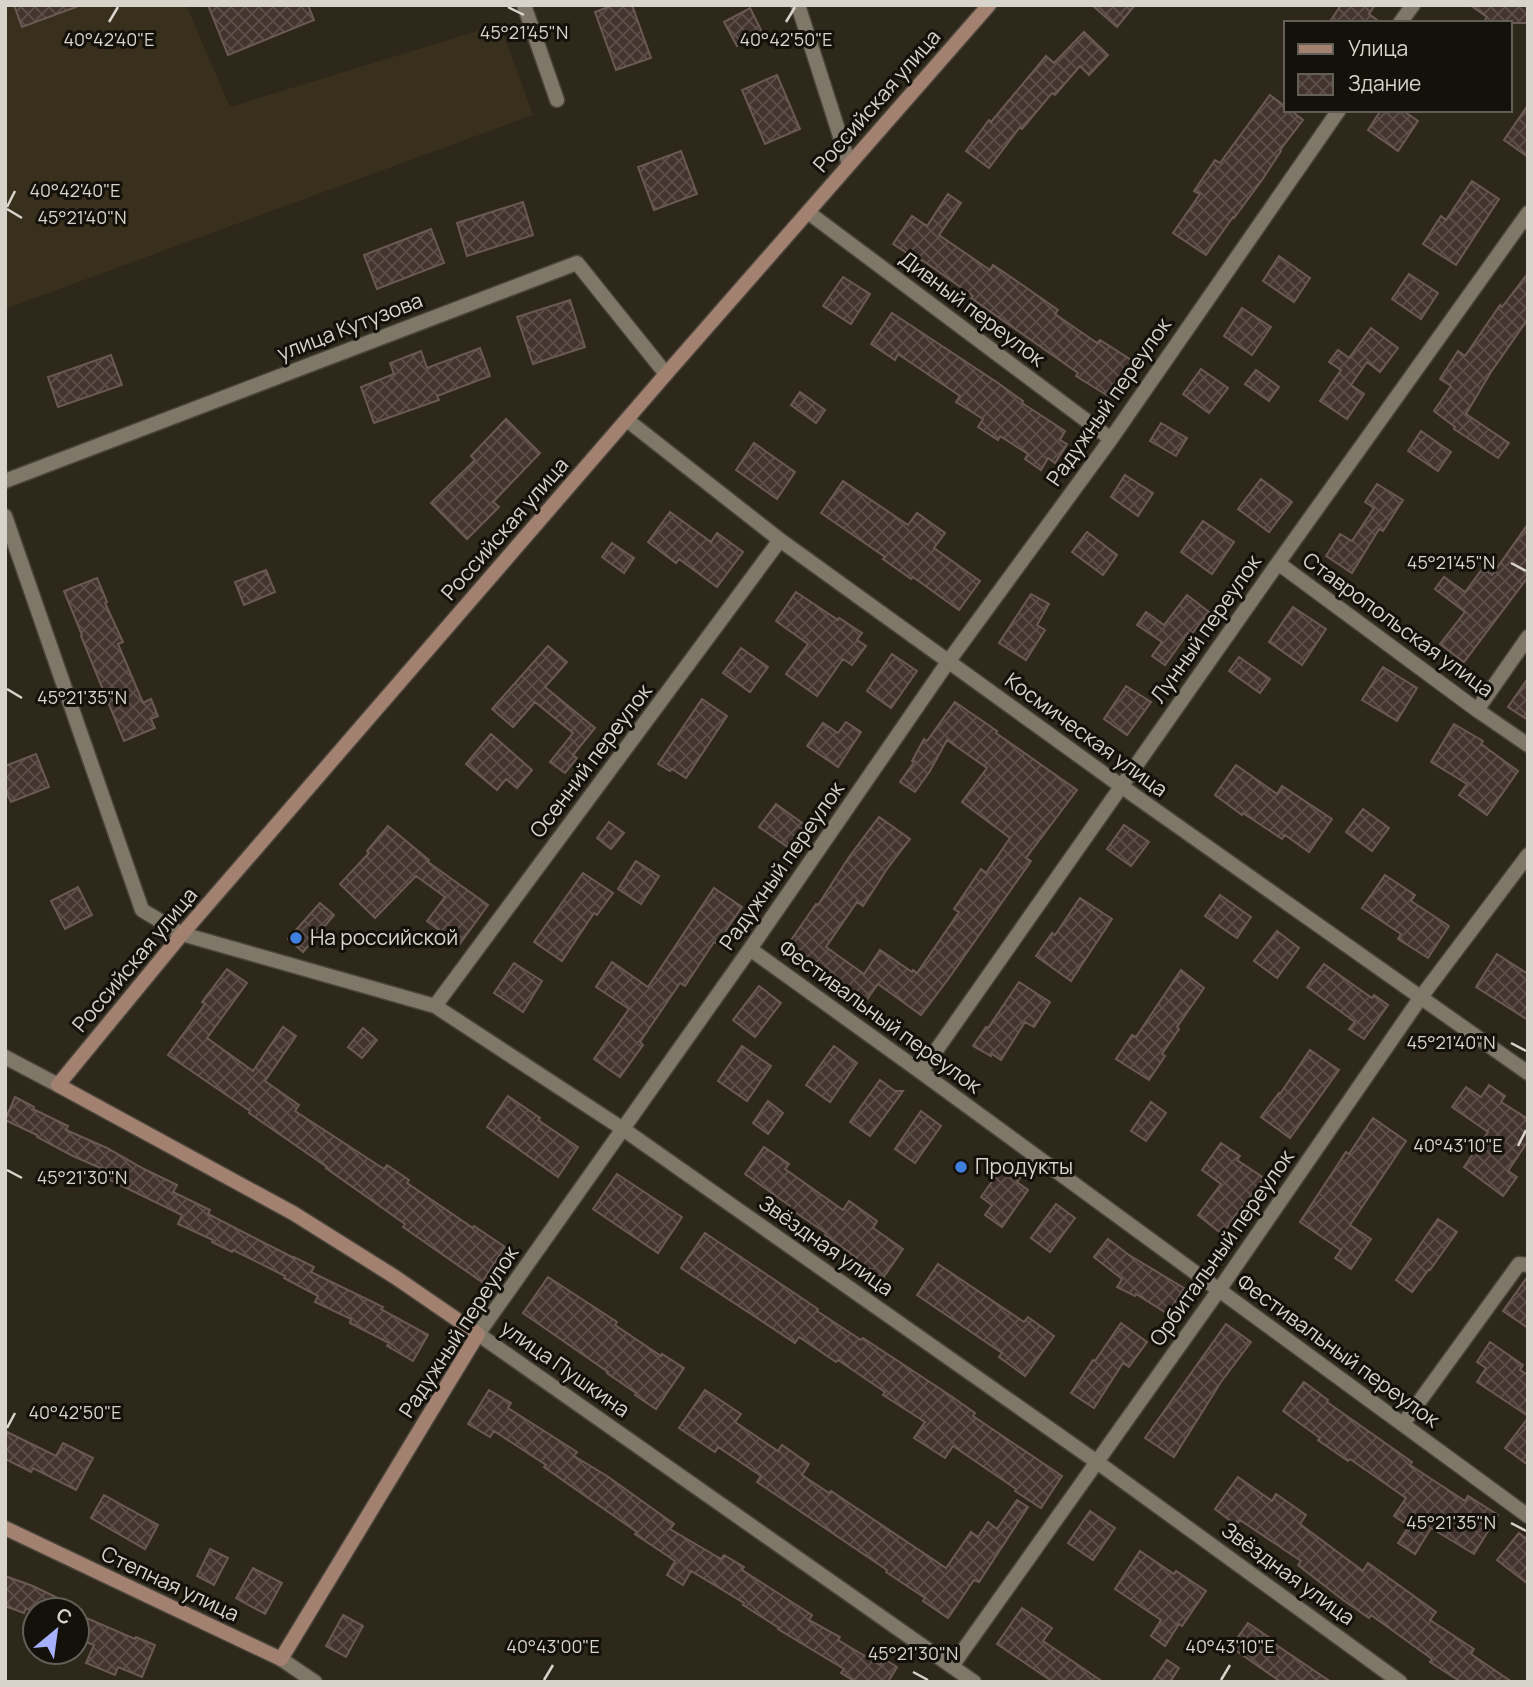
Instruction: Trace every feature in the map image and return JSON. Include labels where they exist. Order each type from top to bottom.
[{"type":"street","points":[[524,5],[557,100]]},
{"type":"street","points":[[798,5],[849,164]]},
{"type":"street","name":"Российская улица","points":[[58,1086],[182,934],[989,5]]},
{"type":"street","points":[[1401,21],[1412,5]]},
{"type":"street","name":"Радужный переулок","points":[[281,1659],[478,1334],[750,949],[948,662],[1111,439],[1338,112]]},
{"type":"street","name":"Дивный переулок","points":[[808,213],[1111,439]]},
{"type":"street","name":"Лунный переулок","points":[[921,1072],[1278,563],[1528,213]]},
{"type":"street","name":"улица Кутузова","points":[[5,481],[577,263],[666,374]]},
{"type":"street","name":"Космическая улица","points":[[627,419],[780,540],[948,662],[1528,1073]]},
{"type":"street","name":"Звёздная улица","points":[[5,516],[142,910],[182,934],[435,1006],[623,1129],[1097,1462],[1400,1682]]},
{"type":"street","name":"Осенний переулок","points":[[435,1006],[780,540]]},
{"type":"street","name":"Ставропольская улица","points":[[1278,563],[1528,745]]},
{"type":"street","points":[[1477,710],[1528,637]]},
{"type":"street","name":"Орбитальный переулок","points":[[952,1666],[1219,1290],[1421,997],[1528,855]]},
{"type":"street","name":"Фестивальный переулок","points":[[750,949],[1528,1516]]},
{"type":"street","name":"улица Пушкина","points":[[5,1057],[293,1213],[395,1278],[974,1682]]},
{"type":"street","points":[[1403,1424],[1519,1264],[1528,1265]]},
{"type":"street","name":"Степная улица","points":[[5,1528],[281,1659],[315,1682]]},
{"type":"shaded area","points":[[5,5],[186,5],[230,107],[500,24],[533,115],[5,309]]},
{"type":"building","points":[[14,5],[76,5],[76,7],[22,27]]},
{"type":"building","points":[[208,5],[308,5],[314,20],[228,55]]},
{"type":"building","points":[[613,5],[632,5],[651,58],[616,70],[595,12]]},
{"type":"building","points":[[1092,5],[1135,5],[1117,27]]},
{"type":"building","points":[[1341,5],[1375,5],[1369,14],[1378,21],[1330,21]]},
{"type":"building","points":[[1470,5],[1528,5],[1528,23],[1484,21],[1487,17]]},
{"type":"building","points":[[750,8],[762,32],[737,46],[724,22]]},
{"type":"building","points":[[1084,32],[1108,55],[1089,75],[1080,66],[1055,95],[1052,93],[1022,129],[1020,127],[989,168],[966,151],[989,120],[991,122],[1046,56],[1054,63]]},
{"type":"building","points":[[777,75],[800,129],[765,144],[742,90]]},
{"type":"building","points":[[1270,95],[1284,106],[1284,112],[1293,112],[1303,120],[1206,255],[1173,233],[1200,194],[1194,191],[1215,160],[1220,163]]},
{"type":"building","points":[[1528,105],[1528,157],[1504,140]]},
{"type":"building","points":[[1380,112],[1405,112],[1418,121],[1398,151],[1368,130]]},
{"type":"building","points":[[681,151],[697,194],[654,210],[638,167]]},
{"type":"building","points":[[1472,181],[1499,199],[1456,265],[1423,244],[1441,216],[1446,220]]},
{"type":"building","points":[[948,194],[961,203],[939,235],[990,270],[993,265],[1021,284],[1058,310],[1055,314],[1097,343],[1100,340],[1136,363],[1113,399],[1076,376],[1078,373],[922,260],[921,262],[893,244],[912,216],[927,226]]},
{"type":"building","points":[[523,202],[533,235],[467,256],[457,223]]},
{"type":"building","points":[[431,229],[444,263],[377,289],[364,255]]},
{"type":"building","points":[[1279,256],[1310,278],[1294,302],[1263,281]]},
{"type":"building","points":[[1528,273],[1528,319],[1466,414],[1509,443],[1498,458],[1454,429],[1455,427],[1434,411],[1451,386],[1440,379],[1458,351],[1465,356],[1500,305],[1502,307]]},
{"type":"building","points":[[1409,274],[1438,293],[1421,319],[1392,299]]},
{"type":"building","points":[[843,277],[870,294],[851,324],[823,306]]},
{"type":"building","points":[[570,300],[585,347],[533,364],[517,317]]},
{"type":"building","points":[[1242,308],[1271,327],[1252,355],[1224,336]]},
{"type":"building","points":[[892,313],[1065,431],[1060,440],[1067,444],[1055,463],[1048,458],[1041,470],[1025,459],[1028,454],[1000,436],[998,440],[978,427],[983,419],[956,402],[960,396],[898,354],[895,360],[871,344]]},
{"type":"building","points":[[1371,328],[1398,348],[1380,372],[1367,362],[1351,385],[1364,394],[1347,419],[1320,401],[1341,370],[1329,362],[1338,350],[1349,358]]},
{"type":"building","points":[[480,348],[490,376],[437,396],[439,400],[374,423],[361,387],[394,374],[390,363],[421,351],[427,368]]},
{"type":"building","points":[[111,355],[122,385],[58,407],[48,377]]},
{"type":"building","points":[[1201,369],[1228,388],[1209,413],[1183,394]]},
{"type":"building","points":[[1256,370],[1279,387],[1269,401],[1245,384]]},
{"type":"building","points":[[800,392],[825,410],[816,423],[791,405]]},
{"type":"building","points":[[506,419],[540,453],[493,502],[499,507],[467,539],[431,503],[475,460],[471,456]]},
{"type":"building","points":[[1161,423],[1187,438],[1176,456],[1150,441]]},
{"type":"building","points":[[1421,431],[1451,452],[1438,471],[1408,451]]},
{"type":"building","points":[[754,443],[795,472],[777,499],[736,470]]},
{"type":"building","points":[[1125,475],[1153,493],[1138,516],[1111,497]]},
{"type":"building","points":[[1261,479],[1292,502],[1269,532],[1238,509]]},
{"type":"building","points":[[843,481],[908,525],[917,513],[945,533],[934,548],[980,581],[959,610],[913,577],[911,579],[883,559],[885,557],[821,513]]},
{"type":"building","points":[[1377,484],[1403,500],[1383,531],[1379,529],[1352,573],[1326,556],[1340,534],[1352,541],[1374,508],[1365,502]]},
{"type":"building","points":[[670,512],[711,542],[717,533],[743,552],[717,587],[679,559],[676,563],[648,542]]},
{"type":"building","points":[[1203,521],[1234,542],[1212,574],[1181,552]]},
{"type":"building","points":[[1528,524],[1528,577],[1464,662],[1440,644],[1465,612],[1435,589],[1444,577],[1465,592],[1483,568],[1492,575]]},
{"type":"building","points":[[1087,532],[1117,555],[1103,575],[1072,552]]},
{"type":"building","points":[[612,543],[634,558],[624,573],[602,557]]},
{"type":"building","points":[[266,570],[275,592],[244,605],[235,582]]},
{"type":"building","points":[[97,578],[123,642],[118,644],[143,703],[151,699],[158,716],[151,719],[155,728],[124,741],[64,591]]},
{"type":"building","points":[[796,592],[862,633],[857,640],[866,646],[852,665],[843,659],[817,696],[786,674],[808,644],[776,621]]},
{"type":"building","points":[[1031,594],[1049,604],[1037,625],[1045,630],[1026,660],[999,643]]},
{"type":"building","points":[[1187,595],[1209,612],[1191,635],[1188,633],[1165,665],[1152,656],[1162,642],[1137,625],[1146,612],[1164,625]]},
{"type":"building","points":[[1293,607],[1326,629],[1302,665],[1269,642]]},
{"type":"building","points":[[548,646],[567,662],[545,687],[595,728],[573,755],[577,758],[565,773],[550,762],[573,733],[535,702],[513,727],[492,709]]},
{"type":"building","points":[[741,648],[768,667],[750,692],[723,673]]},
{"type":"building","points":[[892,654],[917,671],[891,708],[867,691]]},
{"type":"building","points":[[1239,657],[1270,679],[1260,693],[1229,671]]},
{"type":"building","points":[[1383,667],[1417,688],[1397,721],[1362,700]]},
{"type":"building","points":[[1528,678],[1528,720],[1508,707]]},
{"type":"building","points":[[1126,686],[1151,702],[1127,735],[1104,719]]},
{"type":"building","points":[[702,699],[727,716],[686,778],[658,764]]},
{"type":"building","points":[[955,702],[1077,790],[1026,858],[1031,861],[921,1015],[878,984],[865,1002],[787,946],[879,817],[910,839],[863,906],[857,902],[826,947],[864,974],[880,950],[917,973],[959,912],[954,909],[981,869],[986,873],[1010,838],[962,802],[987,768],[947,740],[915,792],[900,782],[914,762],[912,761],[924,739],[927,741]]},
{"type":"building","points":[[846,722],[861,732],[838,767],[807,746],[823,723],[838,733]]},
{"type":"building","points":[[1454,724],[1483,741],[1481,744],[1518,771],[1487,815],[1459,795],[1467,784],[1431,762]]},
{"type":"building","points":[[491,734],[532,770],[517,788],[506,779],[497,790],[466,764]]},
{"type":"building","points":[[36,754],[49,787],[11,802],[5,789],[5,766]]},
{"type":"building","points":[[1236,765],[1277,794],[1282,786],[1332,819],[1309,852],[1285,835],[1282,839],[1243,813],[1242,815],[1215,795]]},
{"type":"building","points":[[776,804],[805,825],[789,848],[759,827]]},
{"type":"building","points":[[1363,809],[1389,828],[1372,851],[1346,832]]},
{"type":"building","points":[[609,822],[624,833],[611,849],[597,838]]},
{"type":"building","points":[[1124,825],[1149,842],[1131,866],[1107,849]]},
{"type":"building","points":[[388,826],[429,860],[428,862],[488,905],[459,945],[427,921],[445,897],[416,876],[375,918],[340,884],[369,853],[367,851]]},
{"type":"building","points":[[636,861],[659,876],[641,904],[618,889]]},
{"type":"building","points":[[583,873],[613,893],[597,915],[594,913],[562,961],[534,942]]},
{"type":"building","points":[[1385,875],[1415,895],[1411,901],[1449,926],[1428,958],[1398,939],[1401,934],[1362,908]]},
{"type":"building","points":[[78,887],[92,915],[65,929],[51,901]]},
{"type":"building","points":[[714,888],[742,907],[717,943],[714,942],[685,986],[680,983],[640,1042],[643,1045],[620,1077],[594,1059],[629,1009],[596,987],[612,962],[648,987]]},
{"type":"building","points":[[1220,895],[1251,917],[1237,938],[1205,916]]},
{"type":"building","points":[[1080,898],[1112,919],[1071,981],[1036,956],[1052,933],[1055,935]]},
{"type":"building","points":[[320,903],[334,915],[303,952],[288,939]]},
{"type":"building","points":[[1277,931],[1299,948],[1277,978],[1254,961]]},
{"type":"building","points":[[1497,954],[1528,974],[1528,1020],[1476,987]]},
{"type":"building","points":[[514,963],[542,981],[523,1012],[494,993]]},
{"type":"building","points":[[1324,964],[1372,998],[1374,995],[1388,1005],[1364,1039],[1349,1029],[1355,1022],[1307,987]]},
{"type":"building","points":[[227,969],[247,983],[207,1038],[253,1071],[283,1027],[296,1036],[265,1081],[299,1105],[295,1111],[384,1169],[387,1165],[409,1180],[407,1183],[505,1247],[482,1282],[403,1227],[405,1224],[249,1113],[250,1111],[168,1055]]},
{"type":"building","points":[[1181,970],[1204,988],[1177,1027],[1179,1029],[1162,1054],[1165,1056],[1149,1080],[1116,1059],[1132,1035],[1136,1037]]},
{"type":"building","points":[[1019,982],[1050,1002],[1034,1027],[1025,1022],[1001,1060],[973,1046]]},
{"type":"building","points":[[759,986],[781,1003],[755,1037],[733,1020]]},
{"type":"building","points":[[363,1028],[377,1040],[362,1058],[348,1047]]},
{"type":"building","points":[[742,1046],[771,1066],[747,1101],[718,1081]]},
{"type":"building","points":[[834,1046],[857,1063],[830,1102],[806,1085]]},
{"type":"building","points":[[1310,1050],[1339,1070],[1290,1138],[1261,1117]]},
{"type":"building","points":[[880,1080],[895,1091],[903,1091],[870,1136],[850,1122]]},
{"type":"building","points":[[1489,1085],[1505,1096],[1501,1102],[1528,1119],[1528,1141],[1508,1171],[1517,1177],[1503,1196],[1464,1167],[1488,1132],[1452,1107],[1466,1087],[1481,1097]]},
{"type":"building","points":[[508,1096],[578,1147],[558,1177],[487,1127]]},
{"type":"building","points":[[15,1097],[68,1126],[66,1130],[177,1185],[173,1192],[210,1210],[208,1214],[314,1267],[311,1272],[383,1307],[381,1309],[428,1335],[413,1361],[387,1346],[389,1343],[350,1323],[351,1319],[315,1302],[318,1296],[284,1278],[285,1276],[178,1224],[182,1215],[108,1179],[112,1173],[5,1120]]},
{"type":"building","points":[[768,1101],[783,1113],[768,1134],[753,1123]]},
{"type":"building","points":[[1151,1102],[1166,1113],[1146,1141],[1131,1131]]},
{"type":"building","points":[[921,1111],[941,1126],[915,1163],[895,1149]]},
{"type":"building","points":[[1373,1118],[1406,1141],[1350,1225],[1371,1239],[1351,1269],[1335,1258],[1341,1250],[1300,1222],[1346,1152],[1349,1154]]},
{"type":"building","points":[[1221,1143],[1240,1156],[1237,1160],[1264,1178],[1222,1234],[1198,1215],[1221,1184],[1202,1170]]},
{"type":"building","points":[[764,1147],[789,1164],[785,1169],[843,1210],[849,1201],[877,1221],[873,1228],[903,1249],[883,1278],[745,1174]]},
{"type":"building","points":[[1005,1163],[1022,1174],[1017,1182],[1028,1190],[1002,1227],[985,1215],[992,1205],[981,1197]]},
{"type":"building","points":[[617,1174],[682,1217],[658,1253],[593,1209]]},
{"type":"building","points":[[1056,1204],[1075,1218],[1050,1252],[1031,1238]]},
{"type":"building","points":[[1438,1219],[1457,1232],[1412,1292],[1396,1280]]},
{"type":"building","points":[[705,1233],[818,1309],[817,1311],[951,1396],[975,1413],[973,1416],[1062,1476],[1041,1508],[953,1446],[945,1458],[914,1438],[925,1422],[883,1395],[885,1392],[799,1337],[795,1343],[681,1268]]},
{"type":"building","points":[[1108,1239],[1184,1288],[1168,1314],[1136,1294],[1135,1296],[1117,1287],[1122,1279],[1094,1257]]},
{"type":"building","points":[[938,1264],[1024,1322],[1028,1317],[1054,1336],[1025,1376],[999,1357],[1002,1353],[917,1295]]},
{"type":"building","points":[[1528,1276],[1528,1328],[1503,1311]]},
{"type":"building","points":[[548,1277],[617,1322],[615,1325],[661,1356],[662,1354],[684,1368],[656,1409],[523,1313]]},
{"type":"building","points":[[1121,1323],[1147,1342],[1129,1367],[1123,1363],[1094,1408],[1071,1393]]},
{"type":"building","points":[[1226,1324],[1251,1342],[1221,1382],[1174,1457],[1145,1438]]},
{"type":"building","points":[[1490,1342],[1523,1365],[1520,1370],[1528,1375],[1528,1416],[1477,1382],[1486,1368],[1477,1362]]},
{"type":"building","points":[[1304,1382],[1328,1400],[1327,1402],[1412,1462],[1410,1465],[1465,1501],[1468,1496],[1498,1515],[1474,1554],[1431,1528],[1415,1554],[1398,1543],[1409,1526],[1394,1516],[1406,1498],[1318,1440],[1320,1438],[1283,1411]]},
{"type":"building","points":[[489,1390],[511,1403],[508,1408],[577,1452],[574,1456],[674,1524],[670,1529],[721,1559],[724,1555],[744,1567],[742,1570],[812,1615],[809,1620],[840,1637],[838,1640],[880,1665],[884,1659],[897,1667],[888,1682],[856,1682],[841,1673],[844,1669],[691,1571],[683,1585],[667,1575],[675,1561],[635,1534],[637,1532],[544,1467],[546,1465],[494,1431],[490,1437],[468,1424]]},
{"type":"building","points":[[705,1390],[741,1414],[735,1422],[778,1451],[782,1445],[809,1464],[802,1475],[829,1493],[831,1491],[946,1568],[971,1532],[978,1537],[988,1522],[997,1529],[1017,1500],[1028,1507],[979,1582],[974,1580],[948,1618],[923,1601],[925,1598],[886,1572],[887,1570],[757,1482],[761,1476],[718,1447],[715,1452],[679,1428]]},
{"type":"building","points":[[1528,1418],[1528,1465],[1505,1448]]},
{"type":"building","points":[[5,1431],[56,1456],[63,1443],[93,1458],[76,1490],[33,1468],[31,1472],[5,1459]]},
{"type":"building","points":[[1238,1477],[1272,1501],[1276,1494],[1306,1515],[1300,1524],[1363,1571],[1368,1563],[1436,1612],[1430,1620],[1474,1649],[1471,1654],[1512,1682],[1461,1682],[1430,1662],[1432,1659],[1371,1615],[1369,1618],[1343,1600],[1298,1565],[1301,1561],[1240,1520],[1236,1525],[1215,1509]]},
{"type":"building","points":[[104,1495],[158,1525],[145,1549],[91,1518]]},
{"type":"building","points":[[1090,1511],[1115,1528],[1093,1560],[1068,1543]]},
{"type":"building","points":[[1519,1533],[1528,1540],[1528,1584],[1497,1560]]},
{"type":"building","points":[[210,1549],[228,1558],[214,1585],[197,1576]]},
{"type":"building","points":[[1140,1551],[1206,1591],[1165,1646],[1151,1636],[1161,1620],[1115,1589]]},
{"type":"building","points":[[253,1568],[282,1583],[265,1614],[236,1598]]},
{"type":"building","points":[[5,1576],[53,1596],[21,1596],[21,1612],[5,1606]]},
{"type":"building","points":[[1022,1608],[1052,1628],[1043,1641],[1103,1682],[1053,1682],[997,1644]]},
{"type":"building","points":[[343,1615],[363,1626],[346,1657],[326,1646]]},
{"type":"building","points":[[91,1620],[155,1645],[142,1677],[118,1667],[115,1675],[91,1665],[94,1645],[91,1644]]},
{"type":"building","points":[[1248,1623],[1331,1682],[1281,1682],[1231,1647]]},
{"type":"building","points":[[1167,1660],[1179,1668],[1170,1682],[1152,1682]]},
{"type":"place","name":"На российской","points":[[296,938]]},
{"type":"place","name":"Продукты","points":[[961,1167]]}]
